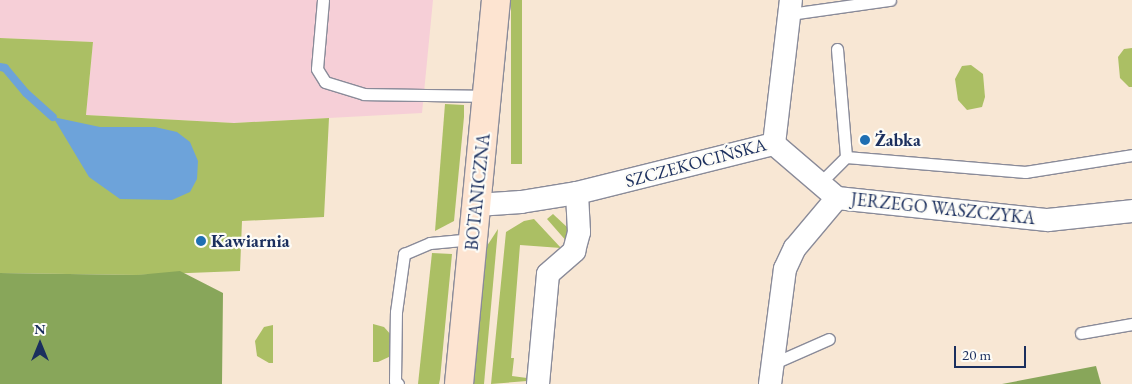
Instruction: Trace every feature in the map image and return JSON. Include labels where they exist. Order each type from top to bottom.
[{"type":"main road","name":"BOTANICZNA","points":[[459,384],[496,0]]},
{"type":"street","name":"SZCZEKOCIŃSKA","points":[[476,205],[577,193],[774,144],[790,7]]},
{"type":"street","name":"JERZEGO WASZCZYKA","points":[[774,144],[837,198],[1048,220],[1132,211]]},
{"type":"street","points":[[538,384],[548,274],[574,251],[579,232],[577,193]]},
{"type":"street","points":[[771,374],[785,269],[795,248],[837,198]]},
{"type":"lane","points":[[323,0],[316,69],[325,82],[364,94],[488,96]]},
{"type":"lane","points":[[790,7],[890,0]]},
{"type":"lane","points":[[820,183],[846,157],[837,49]]},
{"type":"lane","points":[[846,157],[1025,172],[1132,155]]},
{"type":"lane","points":[[398,384],[395,382],[396,312],[404,254],[430,243],[456,243],[473,239]]},
{"type":"lane","points":[[1081,333],[1132,324]]},
{"type":"lane","points":[[771,374],[829,339]]},
{"type":"shaded area","points":[[0,0],[433,0],[422,113],[234,123],[86,115],[93,42],[0,38]]},
{"type":"green space","points":[[511,0],[522,0],[522,164],[511,164]]},
{"type":"green space","points":[[0,38],[93,42],[86,115],[234,123],[329,118],[324,217],[242,221],[240,271],[137,275],[0,273]]},
{"type":"green space","points":[[1132,48],[1132,87],[1129,87],[1120,78],[1118,57],[1124,49]]},
{"type":"green space","points":[[971,65],[983,74],[985,97],[982,107],[967,110],[958,100],[955,79],[962,66]]},
{"type":"green space","points":[[445,104],[464,105],[464,117],[454,221],[435,231]]},
{"type":"green space","points":[[553,214],[568,228],[568,243],[547,219]]},
{"type":"green space","points":[[534,219],[561,248],[520,245],[511,358],[514,358],[512,376],[527,378],[527,381],[491,384],[506,232],[524,221]]},
{"type":"green space","points":[[498,229],[484,384],[472,384],[485,249]]},
{"type":"green space","points":[[432,253],[452,254],[440,379],[439,384],[418,384]]},
{"type":"green space","points":[[180,271],[223,293],[222,384],[0,384],[0,273],[137,275]]},
{"type":"green space","points":[[373,324],[384,327],[392,336],[391,356],[378,362],[373,362]]},
{"type":"green space","points":[[273,325],[273,363],[269,363],[257,356],[255,341],[264,327]]},
{"type":"green space","points":[[1096,366],[1101,384],[1002,384]]},
{"type":"water","points":[[53,117],[100,127],[155,127],[177,132],[190,142],[198,161],[197,179],[190,192],[172,200],[120,199],[89,177]]},
{"type":"waterway","points":[[0,67],[5,68],[26,93],[53,117]]},
{"type":"place","name":"Żabka","points":[[865,140]]},
{"type":"place","name":"Kawiarnia","points":[[201,241]]}]
